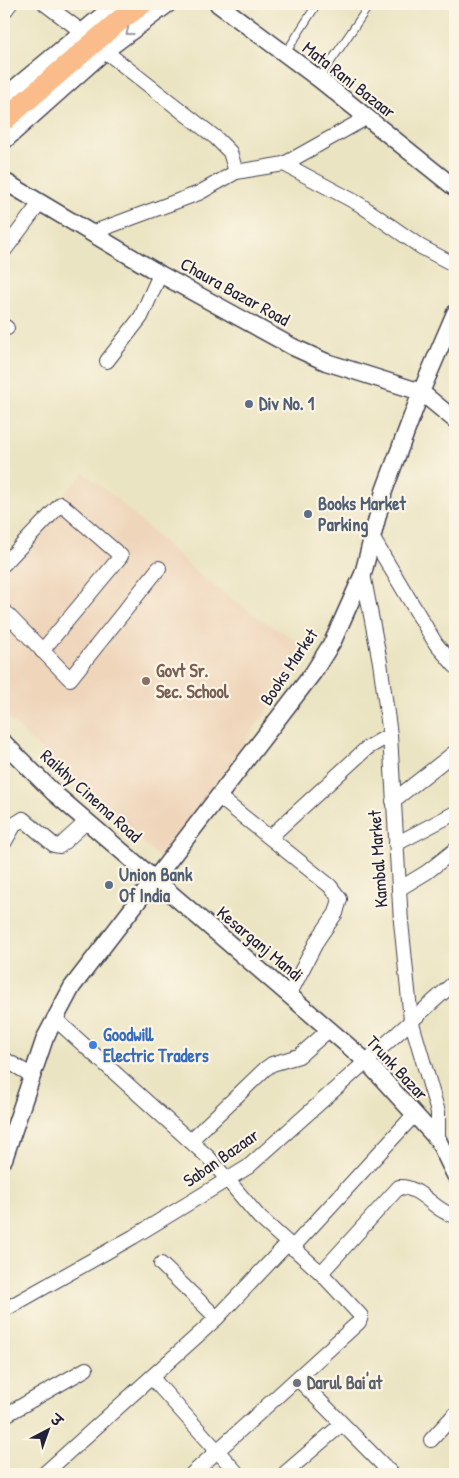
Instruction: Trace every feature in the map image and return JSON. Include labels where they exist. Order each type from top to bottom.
[{"type":"main road","points":[[4,104],[124,4]]},
{"type":"main road","points":[[4,120],[120,20],[142,4]]},
{"type":"street","points":[[4,12],[10,4]]},
{"type":"street","points":[[45,4],[81,31]]},
{"type":"street","points":[[4,97],[81,31],[116,4]]},
{"type":"street","points":[[4,141],[104,51],[168,4]]},
{"type":"street","name":"Mata Rani Bazaar","points":[[218,4],[284,55],[319,79],[455,188]]},
{"type":"street","points":[[104,51],[216,138],[230,152],[236,172]]},
{"type":"street","points":[[91,234],[199,193],[236,172],[284,164],[366,118]]},
{"type":"street","points":[[284,164],[359,204],[421,247],[455,265]]},
{"type":"street","name":"Chaura Bazar Road","points":[[4,181],[160,274],[293,347],[326,362],[421,392],[455,420]]},
{"type":"street","points":[[4,251],[40,203]]},
{"type":"street","points":[[107,361],[141,317],[160,274]]},
{"type":"street","name":"Books Market","points":[[4,1159],[31,1074],[54,1018],[72,987],[323,658],[363,574],[384,491],[421,392],[455,313]]},
{"type":"street","points":[[4,564],[61,504],[121,556],[42,651]]},
{"type":"street","points":[[372,537],[436,644],[455,666]]},
{"type":"street","points":[[4,611],[70,678],[159,568]]},
{"type":"street","name":"Kambal Market","points":[[363,574],[380,662],[390,735],[399,889],[411,1020],[438,1112],[438,1140]]},
{"type":"street","points":[[270,838],[367,748],[390,735]]},
{"type":"street","name":"Raikhy Cinema Road","points":[[4,743],[54,793],[154,878]]},
{"type":"street","points":[[393,801],[455,752]]},
{"type":"street","points":[[219,796],[330,886],[340,899],[336,913],[318,939],[289,995]]},
{"type":"street","points":[[396,844],[455,812]]},
{"type":"street","points":[[4,843],[16,824],[23,819],[54,845],[60,846],[87,821]]},
{"type":"street","points":[[399,889],[427,872],[455,850]]},
{"type":"street","name":"Kesarganj Mandi","points":[[154,878],[336,1034]]},
{"type":"street","name":"Saban Bazaar","points":[[4,1310],[133,1237],[255,1161],[455,982]]},
{"type":"street","points":[[54,1018],[190,1141],[228,1179],[255,1213],[321,1273],[360,1313],[361,1319],[298,1379],[192,1474]]},
{"type":"street","points":[[190,1141],[265,1069],[281,1060],[299,1056],[336,1034]]},
{"type":"street","name":"Trunk Bazar","points":[[336,1034],[367,1062],[438,1140],[455,1175]]},
{"type":"street","points":[[4,1059],[31,1074]]},
{"type":"street","points":[[44,1474],[217,1318],[290,1246],[414,1115]]},
{"type":"street","points":[[321,1273],[399,1187],[410,1188],[446,1213],[455,1216]]},
{"type":"street","points":[[161,1264],[217,1318]]},
{"type":"street","points":[[4,1416],[86,1368]]},
{"type":"street","points":[[152,1378],[238,1474]]},
{"type":"street","points":[[298,1379],[392,1474]]},
{"type":"street","points":[[431,1440],[455,1414]]},
{"type":"street","points":[[286,1474],[342,1424]]},
{"type":"lane","points":[[284,55],[317,4]]},
{"type":"lane","points":[[319,79],[370,4]]},
{"type":"shaded area","name":"Govt Sr. Sec. School","points":[[84,473],[119,501],[204,579],[268,624],[312,648],[161,859],[44,754],[4,713],[4,558]]},
{"type":"place","name":"Div No. 1","points":[[249,404]]},
{"type":"place","name":"Books Market Parking","points":[[308,514]]},
{"type":"place","name":"Govt Sr. Sec. School","points":[[146,681]]},
{"type":"place","name":"Union Bank Of India","points":[[109,885]]},
{"type":"place","name":"Goodwill Electric Traders","points":[[93,1045]]},
{"type":"place","name":"Darul Bai'at","points":[[297,1383]]}]
